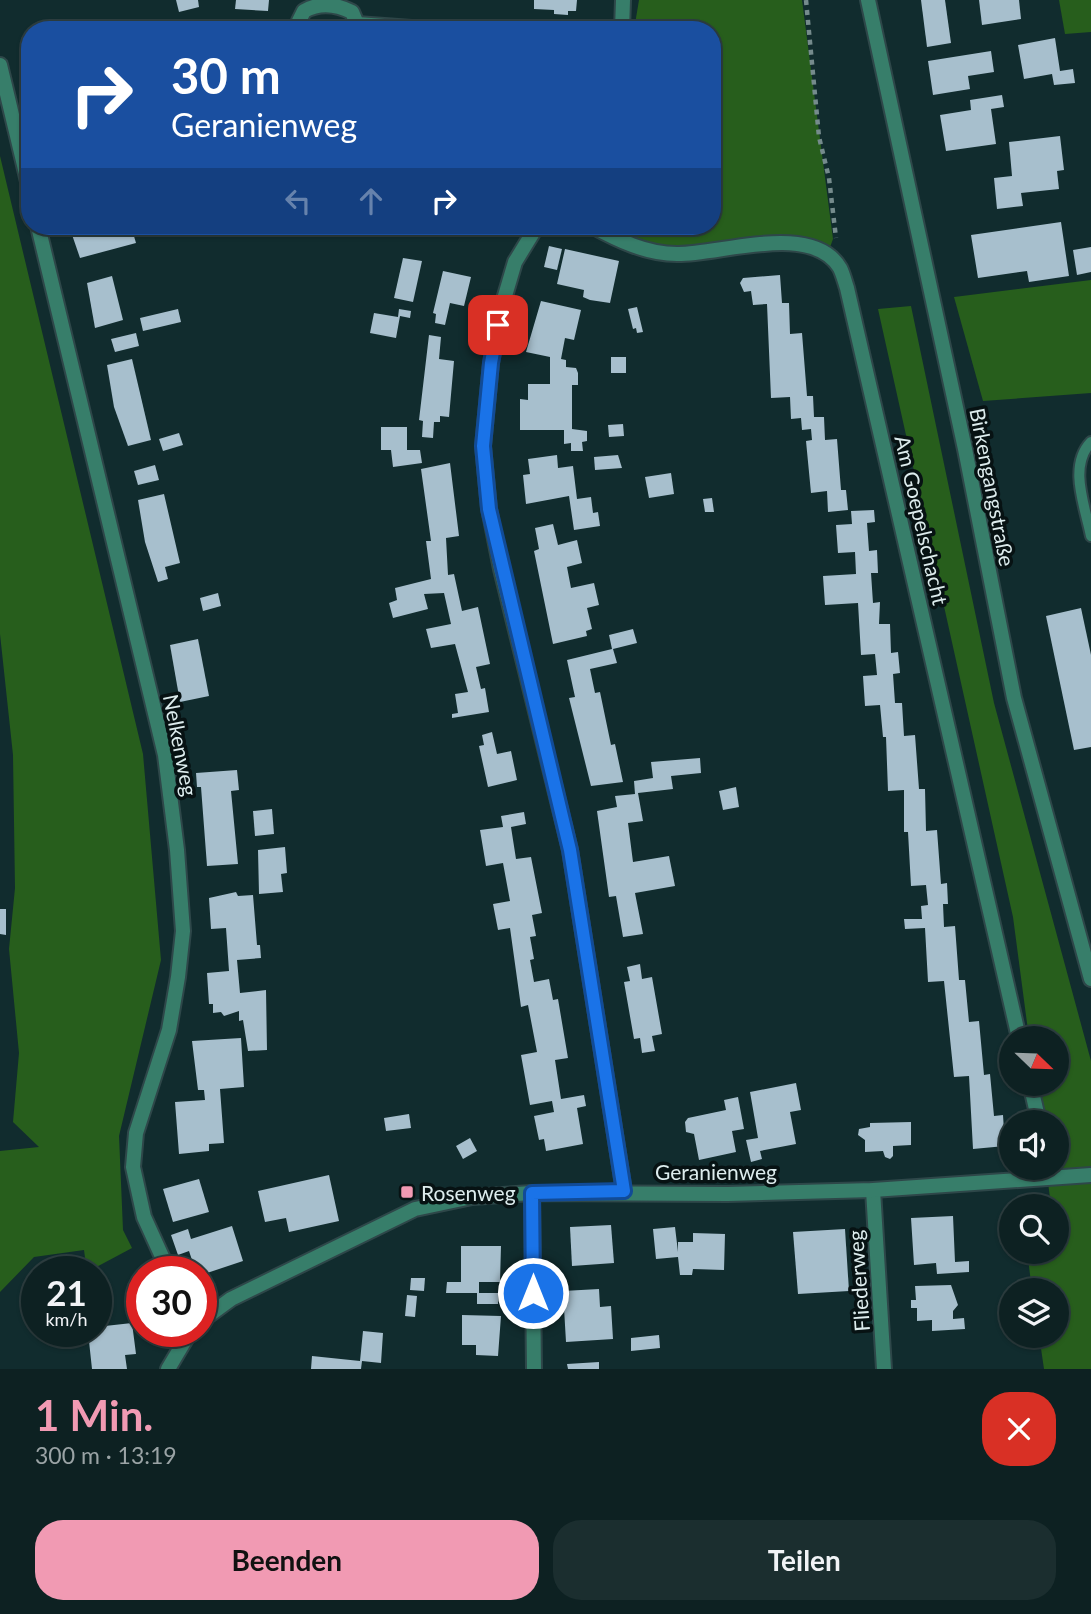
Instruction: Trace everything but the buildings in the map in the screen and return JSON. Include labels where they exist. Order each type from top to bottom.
[{"type":"street","points":[[622,21],[623,0]]},
{"type":"street","name":"Birkengangstraße","points":[[868,0],[965,449],[1014,698],[1091,979]]},
{"type":"street","points":[[299,21],[304,10],[322,5],[340,6],[352,12],[354,21]]},
{"type":"street","points":[[0,65],[21,152]]},
{"type":"street","name":"Nelkenweg","points":[[40,235],[164,755],[177,850],[183,931],[178,976],[169,1030],[136,1133],[133,1167],[144,1217],[162,1256]]},
{"type":"street","points":[[532,235],[515,262],[502,306],[491,363],[483,446],[489,509],[501,569],[570,850],[624,1191]]},
{"type":"street","points":[[610,235],[631,245],[675,254],[792,242],[824,254],[839,267]]},
{"type":"street","name":"Am Goepelschacht","points":[[839,267],[847,288],[1016,1026]]},
{"type":"street","name":"Geranienweg","points":[[1069,1174],[1091,1175]]},
{"type":"street","name":"Geranienweg","points":[[217,1309],[231,1298],[415,1209],[472,1197],[624,1191],[728,1194],[873,1190],[999,1178]]},
{"type":"street","name":"Fliederweg","points":[[873,1190],[884,1369]]},
{"type":"street","points":[[532,1193],[534,1369]]},
{"type":"street","points":[[168,1369],[181,1347]]},
{"type":"lane","points":[[1091,442],[1081,453],[1078,468],[1091,536]]},
{"type":"path","points":[[806,0],[816,79],[819,137],[829,178],[839,267]]},
{"type":"green space","points":[[639,0],[802,0],[833,239],[829,250],[716,245],[672,247],[645,243],[625,235],[721,235],[721,21],[636,21]]},
{"type":"green space","points":[[1059,0],[1091,0],[1091,32],[1065,34]]},
{"type":"green space","points":[[0,156],[143,754],[161,960],[119,1136],[123,1230],[132,1248],[112,1259],[112,1256],[85,1256],[84,1250],[21,1256],[21,1270],[0,1292],[0,1151],[39,1147],[13,1122],[19,1053],[9,949],[15,888],[13,755],[0,634]]},
{"type":"green space","points":[[1091,280],[1091,393],[983,401],[954,297]]},
{"type":"green space","points":[[911,306],[994,703],[1091,1061],[1091,1369],[1044,1369],[1041,1348],[1069,1348],[1069,1278],[1030,1278],[1029,1264],[1069,1264],[1069,1194],[1049,1194],[1048,1180],[1069,1180],[1069,1110],[1038,1110],[1037,1096],[1069,1096],[1069,1026],[1027,1026],[1013,917],[878,309]]},
{"type":"place","name":"Rosenweg","points":[[407,1192]]},
{"type":"route","points":[[498,325],[486,400],[483,446],[489,509],[501,569],[570,850],[624,1191],[532,1193],[533,1293]]}]
